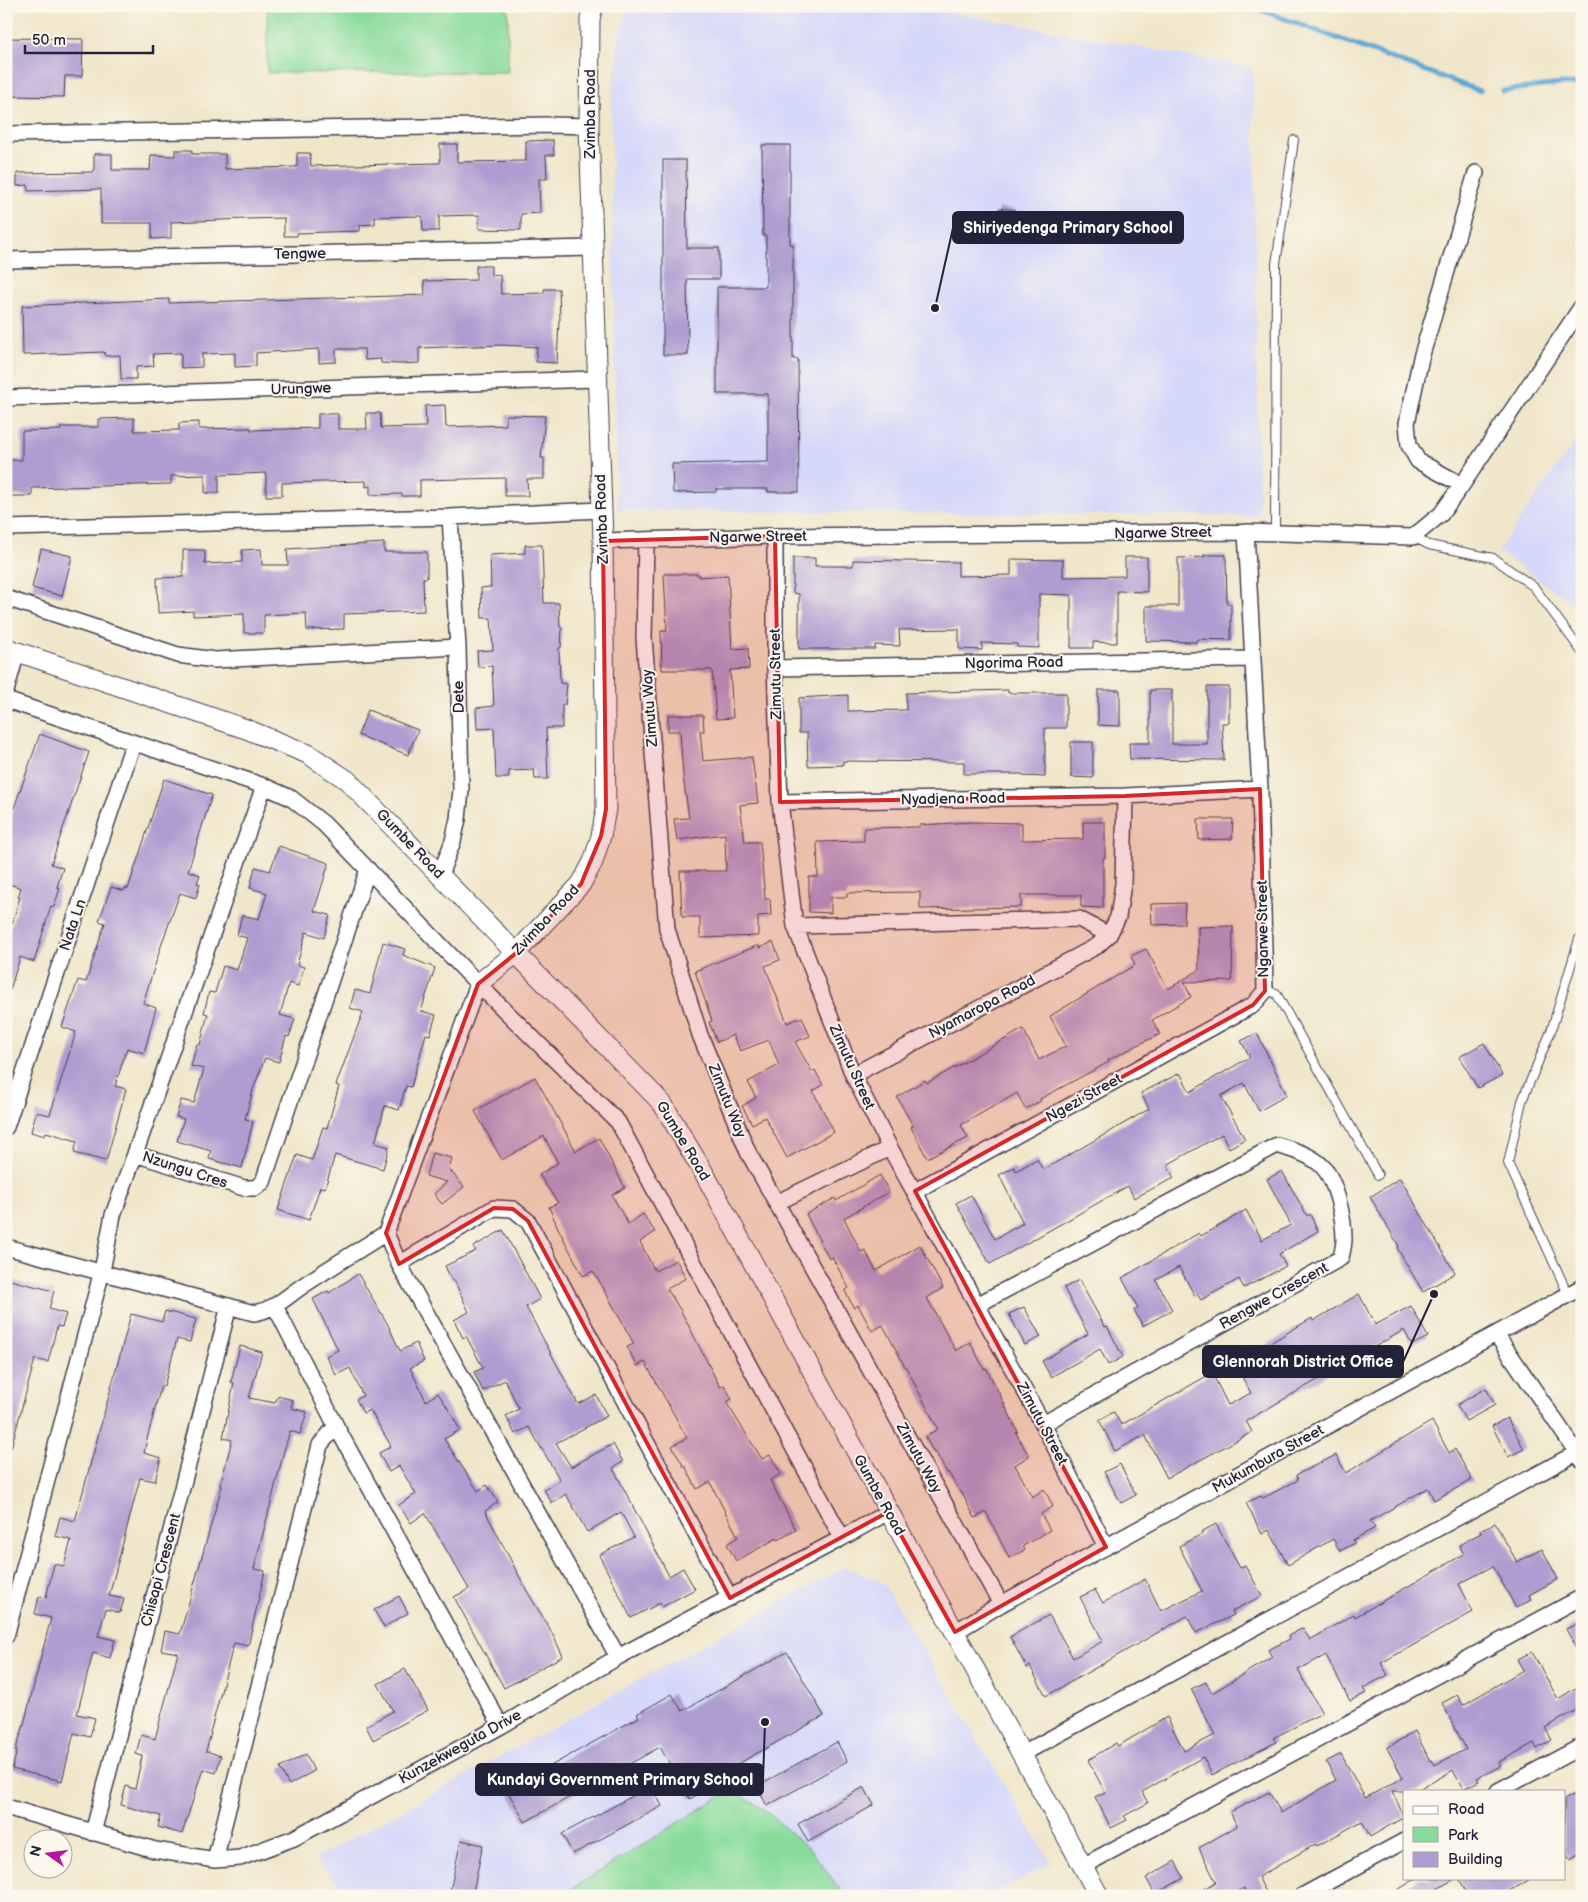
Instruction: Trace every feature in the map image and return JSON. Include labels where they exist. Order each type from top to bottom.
[{"type":"street","name":"Zvimba Road","points":[[478,984],[515,954],[581,884],[592,862],[601,836],[606,809],[603,541],[596,379],[594,248],[589,126],[590,19],[593,6]]},
{"type":"street","points":[[6,134],[540,125],[589,126]]},
{"type":"street","points":[[1462,485],[1418,461],[1409,445],[1407,423],[1421,358],[1476,173]]},
{"type":"street","name":"Tengwe","points":[[6,260],[594,248]]},
{"type":"street","points":[[1246,532],[1413,537],[1441,514],[1582,306]]},
{"type":"street","name":"Urungwe","points":[[6,398],[596,379]]},
{"type":"street","points":[[6,528],[450,517],[601,510]]},
{"type":"street","name":"Dete","points":[[440,875],[453,841],[458,819],[461,790],[458,647],[450,517]]},
{"type":"street","name":"Ngarwe Street","points":[[603,541],[775,536],[1246,532],[1260,790],[1265,991],[1253,1005]]},
{"type":"street","name":"Zimutu Street","points":[[775,536],[775,668],[780,802],[794,926],[853,1075],[890,1148],[915,1190],[1043,1424],[1106,1547]]},
{"type":"street","name":"Zimutu Way","points":[[646,540],[644,638],[667,929],[700,1035],[748,1152],[1001,1604]]},
{"type":"street","points":[[6,598],[178,656],[215,660],[458,647]]},
{"type":"street","points":[[6,691],[12,650]]},
{"type":"street","name":"Gumbe Road","points":[[12,650],[246,729],[308,754],[347,780],[515,954],[662,1102],[704,1174],[1099,1896]]},
{"type":"street","name":"Ngorima Road","points":[[775,668],[1252,659]]},
{"type":"street","points":[[6,700],[133,744],[264,786],[291,798],[324,824],[478,984],[618,1122],[842,1538]]},
{"type":"street","name":"Nata Ln","points":[[6,1127],[10,1096],[133,744]]},
{"type":"street","name":"Nzungu Cres","points":[[264,786],[134,1154],[244,1188],[255,1188],[263,1182],[368,869]]},
{"type":"street","name":"Nyadjena Road","points":[[780,802],[1125,796],[1260,790]]},
{"type":"street","points":[[794,926],[1080,919],[1109,935],[1118,917],[1124,884],[1125,796]]},
{"type":"street","name":"Nyamaropa Road","points":[[853,1075],[1097,946],[1109,935]]},
{"type":"street","points":[[6,1247],[254,1313],[275,1306],[302,1286],[386,1233],[478,984]]},
{"type":"street","name":"Ngezi Street","points":[[915,1190],[1253,1005]]},
{"type":"street","name":"Rengwe Crescent","points":[[977,1305],[1277,1145],[1304,1153],[1323,1166],[1332,1183],[1341,1212],[1344,1240],[1341,1258],[1043,1424]]},
{"type":"street","points":[[776,1203],[890,1148]]},
{"type":"street","points":[[6,1636],[102,1271],[113,1215],[134,1154]]},
{"type":"street","points":[[399,1264],[494,1208],[513,1209],[528,1221],[730,1598]]},
{"type":"street","points":[[386,1233],[399,1264],[618,1657]]},
{"type":"street","name":"Mukumbura Street","points":[[955,1632],[1001,1604],[1582,1287]]},
{"type":"street","name":"Chisapi Crescent","points":[[93,1833],[229,1306]]},
{"type":"street","points":[[275,1306],[336,1426],[501,1726]]},
{"type":"street","points":[[1022,1754],[1580,1454],[1496,1334]]},
{"type":"street","points":[[215,1860],[320,1445],[336,1426]]},
{"type":"street","name":"Kunzekweguta Drive","points":[[6,1807],[155,1850],[215,1860],[240,1858],[294,1838],[501,1726],[618,1657],[888,1512]]},
{"type":"street","points":[[1083,1866],[1582,1597]]},
{"type":"street","points":[[1500,1790],[1582,1746]]},
{"type":"street","points":[[1302,1896],[1403,1842]]},
{"type":"lane","points":[[1275,533],[1276,264],[1294,140]]},
{"type":"lane","points":[[1413,537],[1429,545],[1492,558],[1534,587],[1582,652]]},
{"type":"lane","points":[[1568,1294],[1508,1163],[1522,1102],[1551,1032],[1579,939],[1582,941]]},
{"type":"lane","points":[[1265,991],[1276,993],[1378,1175]]},
{"type":"highlighted area","points":[[775,536],[780,802],[1125,796],[1260,789],[1265,991],[1253,1005],[915,1191],[1106,1547],[955,1632],[888,1512],[730,1598],[528,1221],[513,1209],[494,1208],[399,1264],[386,1233],[478,984],[515,954],[581,884],[601,836],[606,809],[603,541]]},
{"type":"shaded area","points":[[627,6],[916,6],[1253,68],[1259,516],[617,510],[611,106],[620,32]]},
{"type":"shaded area","points":[[1582,432],[1582,610],[1498,551]]},
{"type":"shaded area","points":[[845,1567],[884,1584],[1051,1863],[990,1896],[352,1896],[314,1859]]},
{"type":"green space","points":[[267,6],[508,6],[508,72],[267,73]]},
{"type":"green space","points":[[731,1790],[765,1810],[812,1852],[845,1896],[560,1896]]},
{"type":"building","points":[[6,38],[83,39],[82,76],[65,76],[64,97],[10,96],[11,75],[6,74]]},
{"type":"building","points":[[553,140],[554,155],[546,155],[547,179],[539,179],[540,213],[521,214],[521,230],[479,229],[479,215],[439,216],[439,231],[423,231],[422,216],[375,217],[375,224],[360,225],[360,231],[297,233],[297,236],[284,236],[284,218],[171,222],[171,238],[152,239],[152,223],[101,223],[101,189],[28,191],[28,185],[17,186],[17,173],[94,172],[94,154],[112,154],[112,170],[150,170],[151,155],[175,156],[175,150],[192,150],[192,154],[225,154],[225,169],[297,167],[297,153],[310,153],[311,166],[440,163],[440,144],[457,144],[457,162],[526,161],[526,141]]},
{"type":"building","points":[[762,145],[790,145],[790,244],[793,244],[793,359],[798,359],[799,492],[768,492],[768,489],[716,489],[716,492],[673,493],[672,464],[768,462],[768,394],[717,394],[717,287],[766,287],[766,236],[763,236]]},
{"type":"building","points":[[663,160],[686,160],[687,248],[719,248],[719,279],[687,279],[688,355],[663,355]]},
{"type":"building","points":[[999,208],[1015,210],[1013,234],[997,233]]},
{"type":"building","points":[[476,266],[491,266],[491,276],[500,275],[501,294],[544,293],[544,289],[559,289],[560,320],[557,363],[536,362],[537,347],[503,345],[419,348],[419,363],[399,364],[381,363],[381,359],[365,360],[364,349],[336,349],[336,362],[319,363],[319,349],[256,353],[256,366],[235,367],[235,353],[202,354],[202,367],[181,368],[181,353],[153,354],[154,366],[136,367],[136,379],[121,379],[120,355],[105,356],[104,352],[23,355],[22,306],[169,299],[169,303],[425,295],[424,281],[476,280]]},
{"type":"building","points":[[445,405],[446,427],[506,425],[506,415],[545,416],[541,458],[544,458],[544,479],[527,479],[528,496],[505,496],[505,478],[420,480],[420,496],[402,496],[402,494],[370,495],[370,486],[366,487],[366,481],[282,483],[282,496],[266,496],[266,473],[219,475],[219,493],[205,493],[205,475],[171,476],[171,484],[32,488],[32,496],[10,496],[10,460],[22,460],[22,431],[61,430],[61,427],[98,427],[98,419],[134,418],[134,431],[179,430],[179,423],[199,422],[199,429],[318,428],[318,414],[338,414],[338,429],[367,429],[366,413],[380,413],[381,428],[426,427],[425,406]]},
{"type":"building","points":[[384,543],[384,552],[427,552],[427,578],[423,578],[424,611],[344,614],[344,629],[307,630],[306,613],[264,615],[264,633],[244,633],[244,614],[193,616],[193,611],[158,613],[157,578],[183,577],[183,550],[205,550],[205,564],[242,562],[242,550],[261,549],[262,565],[288,565],[287,549]]},
{"type":"building","points":[[525,545],[542,545],[544,603],[559,603],[560,627],[562,628],[561,648],[559,648],[560,683],[567,684],[565,705],[562,705],[562,728],[546,728],[548,779],[535,779],[534,770],[509,771],[509,778],[496,778],[494,728],[477,729],[476,708],[494,706],[492,666],[478,667],[477,651],[493,650],[491,618],[482,618],[481,588],[491,587],[490,555],[525,553]]},
{"type":"building","points":[[41,549],[72,556],[62,596],[32,588]]},
{"type":"building","points":[[1204,555],[1226,555],[1227,604],[1231,604],[1231,640],[1197,639],[1197,642],[1146,641],[1146,606],[1178,606],[1178,558],[1204,557]]},
{"type":"building","points":[[1125,557],[1147,557],[1147,592],[1117,591],[1117,643],[1093,642],[1093,648],[1071,648],[1071,595],[1039,594],[1039,648],[1017,647],[1017,644],[982,643],[982,650],[959,649],[959,629],[899,630],[900,646],[875,645],[875,649],[799,649],[799,594],[793,593],[793,558],[815,558],[815,566],[853,566],[853,560],[958,562],[958,576],[1011,575],[1011,559],[1063,560],[1063,577],[1125,576]]},
{"type":"building","points":[[664,574],[699,574],[699,577],[728,575],[732,649],[748,648],[749,669],[730,670],[733,718],[716,719],[712,670],[662,670],[661,631],[667,631]]},
{"type":"building","points":[[1207,687],[1229,687],[1229,723],[1222,723],[1224,760],[1130,759],[1129,743],[1150,743],[1150,690],[1172,690],[1172,744],[1207,744]]},
{"type":"building","points":[[1008,690],[1008,693],[1066,693],[1066,728],[1045,728],[1045,777],[1023,776],[1023,774],[964,774],[964,762],[843,761],[843,765],[808,766],[807,733],[799,733],[799,698],[848,695],[848,711],[906,710],[906,693]]},
{"type":"building","points":[[1098,690],[1120,690],[1120,726],[1098,725]]},
{"type":"building","points":[[368,710],[418,730],[408,755],[358,735]]},
{"type":"building","points":[[668,715],[703,715],[704,731],[700,731],[703,761],[752,757],[758,803],[740,805],[745,842],[760,842],[765,899],[770,899],[771,915],[758,916],[758,936],[700,938],[700,917],[682,917],[680,871],[726,871],[725,834],[677,840],[674,819],[689,818],[683,776],[680,731],[668,731]]},
{"type":"building","points":[[40,734],[89,752],[51,864],[63,868],[57,887],[60,888],[54,907],[51,906],[34,962],[20,957],[10,990],[6,989],[6,938],[12,924],[21,888],[6,883],[6,831]]},
{"type":"building","points":[[1071,742],[1093,742],[1093,778],[1071,777]]},
{"type":"building","points":[[164,779],[212,795],[188,871],[200,875],[197,883],[200,884],[196,898],[180,893],[163,940],[143,1003],[156,1008],[144,1053],[127,1048],[115,1086],[126,1089],[106,1161],[74,1153],[77,1141],[46,1132],[45,1136],[31,1132],[36,1112],[50,1115],[76,1032],[62,1027],[78,980],[86,982],[105,923],[99,921],[111,887],[124,891],[125,888],[128,889]]},
{"type":"building","points":[[1198,819],[1233,819],[1232,839],[1199,840]]},
{"type":"building","points":[[971,822],[1022,823],[1022,840],[1083,839],[1083,822],[1105,822],[1103,908],[1081,907],[1081,895],[1021,895],[1021,907],[920,909],[920,892],[847,893],[847,897],[831,897],[831,913],[809,912],[809,877],[818,877],[817,842],[864,841],[864,828],[920,827],[920,825]]},
{"type":"building","points":[[279,846],[329,863],[314,911],[330,915],[324,938],[306,932],[297,965],[304,967],[298,986],[289,983],[280,1015],[295,1019],[289,1037],[286,1036],[279,1062],[265,1058],[253,1090],[245,1119],[253,1121],[242,1168],[209,1159],[211,1151],[177,1141],[184,1119],[176,1117],[181,1100],[194,1103],[204,1069],[191,1066],[197,1044],[200,1045],[208,1014],[204,1013],[209,992],[215,993],[223,966],[237,970],[247,938],[237,935],[242,915],[259,919],[267,893],[250,888],[255,867],[270,871]]},
{"type":"building","points":[[1185,903],[1184,924],[1152,925],[1151,904]]},
{"type":"building","points":[[1233,926],[1232,981],[1184,982],[1191,997],[1152,1020],[1160,1034],[1108,1060],[1109,1062],[1025,1109],[1017,1093],[961,1125],[968,1138],[927,1158],[911,1127],[913,1126],[897,1097],[925,1080],[927,1083],[1023,1029],[1039,1060],[1043,1058],[1066,1046],[1050,1016],[1135,965],[1131,956],[1146,949],[1168,989],[1199,970],[1198,927]]},
{"type":"building","points":[[383,942],[405,949],[403,955],[435,968],[421,1011],[436,1015],[430,1035],[426,1034],[411,1087],[406,1086],[399,1110],[385,1106],[375,1143],[389,1147],[383,1169],[335,1155],[325,1188],[320,1187],[309,1220],[278,1210],[297,1155],[312,1160],[323,1127],[327,1128],[339,1086],[336,1085],[363,1012],[350,1008],[355,990],[370,994]]},
{"type":"building","points":[[773,942],[780,960],[765,966],[787,1023],[802,1017],[810,1036],[795,1042],[812,1072],[815,1070],[823,1085],[813,1091],[834,1132],[787,1158],[765,1117],[752,1124],[742,1106],[756,1098],[748,1082],[779,1065],[769,1040],[740,1051],[733,1035],[717,1042],[709,1022],[712,1021],[695,971],[759,945],[759,948]]},
{"type":"building","points":[[1257,1033],[1287,1095],[1259,1111],[1244,1083],[1221,1096],[1245,1139],[1229,1148],[1222,1134],[1167,1165],[1174,1178],[1134,1198],[1128,1186],[990,1264],[956,1203],[971,1195],[995,1239],[1023,1223],[999,1175],[1014,1167],[1016,1171],[1037,1159],[1043,1170],[1149,1109],[1141,1093],[1180,1073],[1190,1092],[1250,1057],[1241,1041]]},
{"type":"building","points":[[1484,1043],[1502,1075],[1478,1088],[1459,1057]]},
{"type":"building","points":[[535,1077],[576,1151],[599,1138],[625,1188],[612,1195],[628,1224],[643,1214],[655,1232],[640,1242],[655,1271],[676,1260],[686,1278],[667,1289],[681,1311],[720,1387],[724,1385],[732,1399],[726,1402],[762,1459],[770,1455],[781,1474],[770,1480],[796,1530],[778,1540],[777,1538],[736,1561],[727,1544],[738,1537],[710,1482],[697,1489],[672,1446],[687,1438],[645,1362],[637,1366],[627,1347],[634,1344],[601,1284],[593,1271],[583,1276],[558,1228],[549,1207],[558,1203],[539,1175],[558,1163],[544,1136],[502,1160],[475,1111]]},
{"type":"building","points":[[432,1153],[452,1158],[449,1169],[464,1187],[442,1204],[434,1194],[447,1182],[426,1176]]},
{"type":"building","points":[[1282,1171],[1307,1216],[1310,1214],[1318,1231],[1279,1254],[1286,1266],[1244,1288],[1239,1279],[1201,1300],[1198,1295],[1195,1296],[1179,1267],[1156,1280],[1172,1310],[1143,1326],[1134,1310],[1138,1308],[1122,1278],[1199,1233],[1201,1236],[1246,1210],[1262,1240],[1291,1225],[1267,1179]]},
{"type":"building","points":[[880,1175],[889,1192],[844,1218],[861,1252],[865,1250],[876,1271],[920,1245],[943,1288],[927,1298],[956,1351],[970,1342],[984,1369],[986,1368],[1018,1432],[1016,1433],[1029,1456],[1015,1465],[1032,1497],[1044,1489],[1053,1506],[1041,1514],[1050,1530],[1023,1546],[1025,1550],[1009,1558],[986,1512],[975,1518],[962,1493],[947,1473],[936,1453],[934,1453],[925,1437],[938,1429],[906,1367],[883,1325],[872,1331],[858,1305],[854,1308],[845,1291],[849,1288],[832,1257],[829,1259],[806,1214],[835,1198],[836,1201]]},
{"type":"building","points":[[1400,1178],[1455,1273],[1423,1292],[1370,1197]]},
{"type":"building","points":[[503,1230],[540,1299],[526,1307],[578,1404],[596,1395],[607,1416],[556,1443],[571,1467],[613,1444],[623,1462],[613,1468],[669,1576],[683,1568],[695,1589],[662,1607],[660,1603],[631,1618],[599,1555],[634,1537],[621,1512],[587,1532],[566,1494],[552,1503],[544,1490],[560,1480],[529,1427],[515,1434],[506,1416],[519,1409],[505,1380],[483,1391],[474,1372],[483,1368],[466,1336],[463,1338],[454,1320],[469,1312],[454,1280],[452,1281],[445,1266],[476,1251],[473,1247]]},
{"type":"building","points":[[358,1274],[387,1323],[400,1351],[416,1343],[424,1361],[410,1368],[426,1401],[438,1393],[460,1430],[444,1439],[478,1491],[487,1485],[498,1502],[485,1511],[563,1656],[504,1688],[454,1597],[469,1589],[425,1513],[411,1523],[399,1505],[416,1494],[399,1466],[389,1472],[379,1453],[391,1446],[370,1410],[363,1413],[356,1399],[363,1396],[350,1368],[336,1375],[326,1356],[338,1350],[313,1299],[328,1291],[329,1293]]},
{"type":"building","points":[[6,1279],[54,1291],[49,1309],[66,1314],[62,1327],[57,1326],[48,1362],[35,1359],[11,1448],[6,1448]]},
{"type":"building","points":[[1079,1280],[1123,1357],[1108,1365],[1100,1349],[1051,1377],[1042,1361],[1088,1334],[1064,1288]]},
{"type":"building","points":[[1359,1294],[1375,1325],[1411,1306],[1428,1337],[1412,1345],[1404,1330],[1246,1421],[1252,1432],[1167,1478],[1145,1435],[1115,1451],[1099,1420],[1114,1412],[1121,1425],[1212,1373],[1228,1405],[1251,1393],[1235,1364],[1312,1318],[1313,1321]]},
{"type":"building","points":[[1024,1307],[1041,1337],[1025,1345],[1009,1314]]},
{"type":"building","points":[[165,1311],[196,1319],[190,1342],[177,1339],[164,1386],[161,1386],[147,1439],[144,1453],[161,1458],[155,1481],[140,1478],[109,1596],[124,1599],[120,1613],[106,1609],[98,1636],[115,1640],[110,1658],[93,1653],[77,1714],[95,1718],[90,1737],[74,1733],[62,1781],[12,1769],[17,1751],[15,1751],[23,1728],[51,1618],[35,1614],[39,1596],[46,1598],[54,1564],[64,1566],[71,1540],[55,1536],[60,1517],[75,1521],[131,1314],[162,1322]]},
{"type":"building","points":[[240,1346],[262,1352],[249,1398],[275,1403],[278,1396],[293,1400],[291,1408],[307,1412],[300,1434],[290,1431],[254,1569],[265,1571],[248,1646],[234,1643],[210,1733],[206,1751],[221,1756],[216,1773],[203,1769],[182,1834],[158,1827],[161,1816],[121,1805],[126,1786],[135,1789],[142,1756],[136,1754],[141,1735],[155,1739],[178,1653],[161,1650],[165,1631],[180,1634],[222,1486],[220,1486],[232,1440],[223,1438],[234,1383],[231,1382]]},
{"type":"building","points":[[1486,1388],[1495,1405],[1466,1421],[1457,1405]]},
{"type":"building","points":[[1507,1418],[1524,1449],[1508,1457],[1492,1426]]},
{"type":"building","points":[[1432,1421],[1449,1453],[1455,1449],[1472,1480],[1434,1500],[1428,1488],[1370,1521],[1375,1528],[1353,1540],[1355,1543],[1340,1551],[1333,1539],[1288,1565],[1269,1530],[1262,1534],[1246,1503],[1261,1496],[1263,1498],[1298,1480],[1296,1475],[1336,1455],[1346,1473]]},
{"type":"building","points":[[1120,1464],[1136,1495],[1121,1503],[1104,1472]]},
{"type":"building","points":[[1495,1523],[1517,1562],[1542,1549],[1558,1579],[1529,1595],[1531,1600],[1516,1608],[1493,1566],[1459,1584],[1473,1612],[1381,1663],[1388,1675],[1363,1688],[1366,1693],[1350,1701],[1326,1655],[1298,1670],[1322,1713],[1273,1738],[1276,1742],[1212,1775],[1203,1757],[1142,1792],[1148,1803],[1124,1816],[1127,1820],[1111,1828],[1095,1797],[1105,1792],[1088,1760],[1116,1743],[1118,1746],[1167,1717],[1184,1751],[1215,1735],[1191,1689],[1206,1682],[1212,1693],[1272,1657],[1268,1650],[1290,1639],[1288,1636],[1303,1628],[1310,1640],[1354,1614],[1355,1617],[1464,1554],[1459,1545],[1481,1533],[1480,1530]]},
{"type":"building","points":[[1216,1524],[1240,1568],[1245,1565],[1262,1596],[1232,1611],[1234,1615],[1196,1633],[1187,1616],[1046,1696],[1030,1666],[1027,1668],[1010,1637],[1049,1615],[1073,1658],[1103,1641],[1080,1597],[1095,1590],[1103,1603],[1145,1579],[1161,1611],[1202,1591],[1179,1546]]},
{"type":"building","points":[[399,1596],[408,1613],[384,1627],[374,1610]]},
{"type":"building","points":[[1582,1622],[1582,1659],[1566,1629]]},
{"type":"building","points":[[787,1652],[824,1716],[718,1775],[721,1781],[690,1799],[660,1747],[525,1822],[507,1790],[639,1717],[637,1714],[672,1694],[682,1711]]},
{"type":"building","points":[[1532,1652],[1558,1699],[1582,1684],[1582,1707],[1545,1728],[1552,1740],[1537,1749],[1534,1743],[1499,1762],[1501,1766],[1477,1778],[1479,1781],[1463,1789],[1453,1770],[1419,1790],[1392,1791],[1403,1818],[1370,1837],[1362,1821],[1317,1846],[1316,1844],[1258,1877],[1268,1896],[1248,1896],[1244,1888],[1230,1896],[1193,1896],[1216,1882],[1199,1848],[1237,1826],[1230,1812],[1269,1792],[1281,1813],[1336,1780],[1326,1762],[1341,1754],[1365,1798],[1403,1778],[1387,1748],[1415,1731],[1430,1761],[1432,1760],[1435,1765],[1466,1749],[1442,1703],[1457,1695],[1463,1705],[1523,1670],[1517,1659]]},
{"type":"building","points":[[405,1669],[428,1710],[373,1740],[366,1726],[393,1711],[378,1684]]},
{"type":"building","points":[[837,1742],[847,1761],[767,1806],[757,1786]]},
{"type":"building","points":[[306,1754],[314,1771],[289,1785],[280,1768]]},
{"type":"building","points":[[651,1786],[662,1806],[573,1854],[562,1834]]},
{"type":"building","points":[[864,1787],[874,1805],[808,1842],[798,1824]]},
{"type":"building","points":[[1582,1790],[1582,1853],[1570,1860],[1566,1853],[1566,1799]]},
{"type":"building","points":[[461,1840],[483,1845],[472,1896],[449,1896]]},
{"type":"building","points":[[1175,1861],[1184,1878],[1155,1894],[1146,1878]]},
{"type":"building","points":[[1414,1880],[1453,1880],[1425,1896],[1388,1896]]},
{"type":"building","points":[[1460,1880],[1528,1880],[1501,1896],[1468,1896]]},
{"type":"waterway","points":[[1250,6],[1480,91]]},
{"type":"waterway","points":[[1502,91],[1560,84],[1582,84]]},
{"type":"place","name":"Shiriyedenga Primary School","points":[[935,308]]},
{"type":"place","name":"Glennorah District Office","points":[[1434,1294]]},
{"type":"place","name":"Kundayi Government Primary School","points":[[765,1722]]}]
